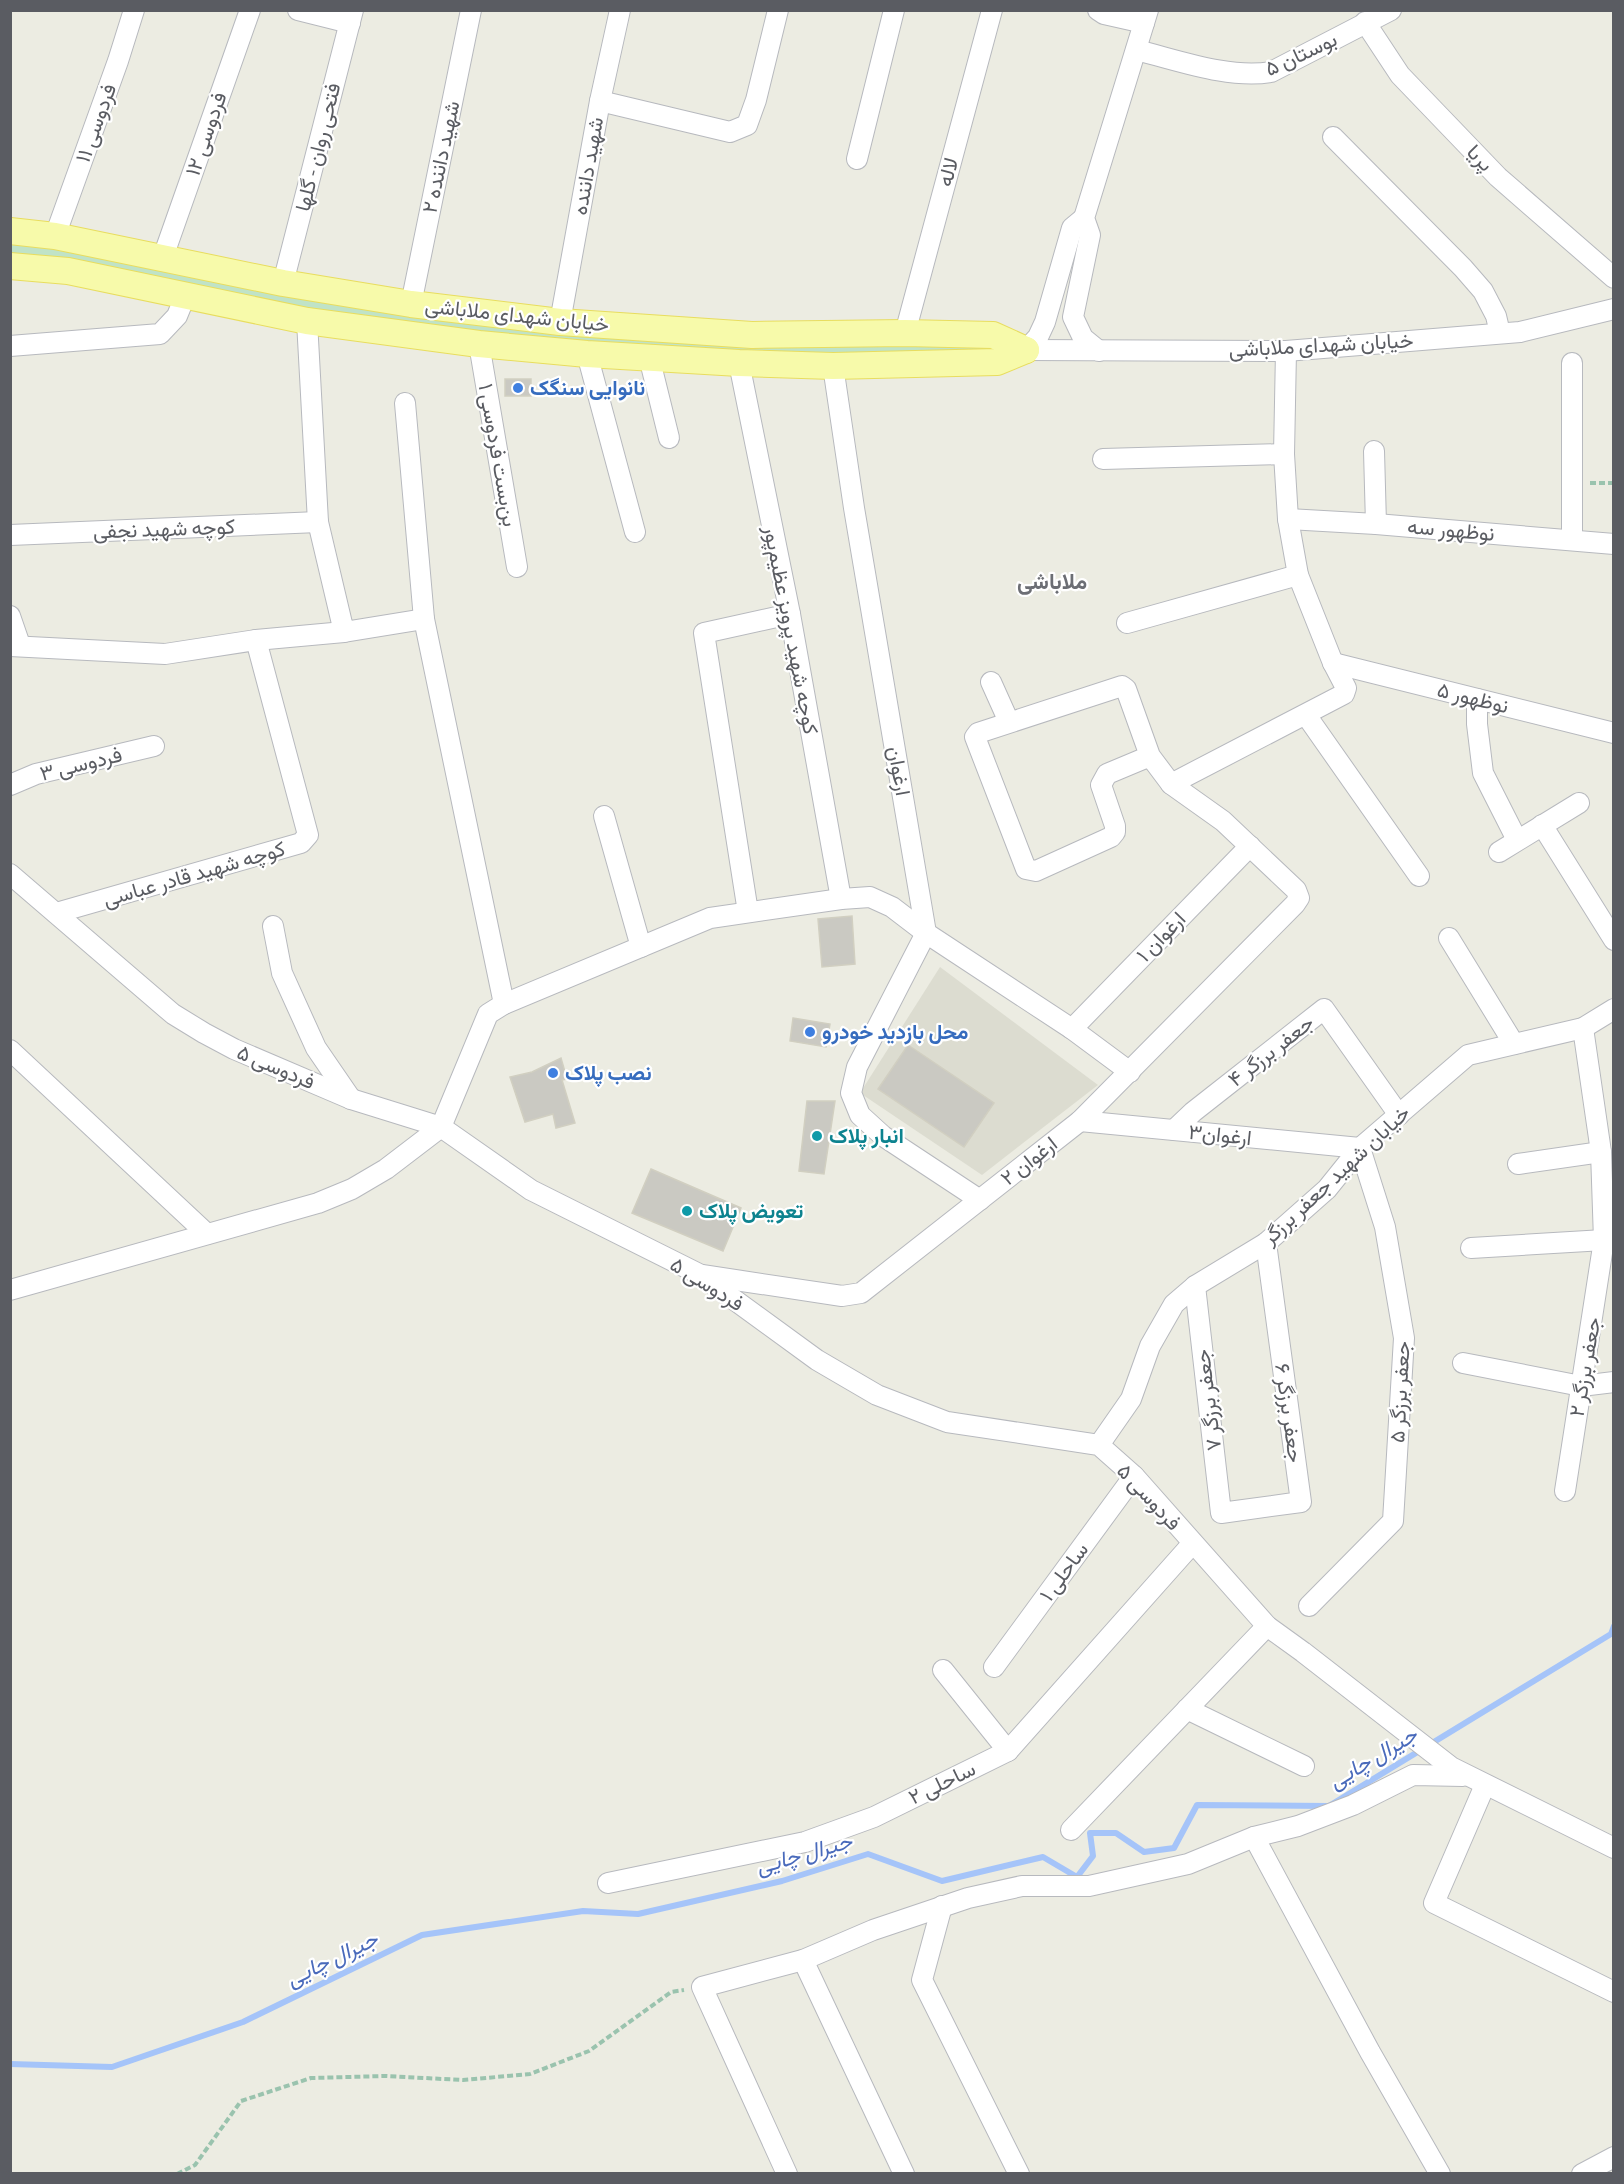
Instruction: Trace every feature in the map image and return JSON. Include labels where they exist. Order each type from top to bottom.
[{"type":"main road","name":"خیابان شهدای ملاباشی","points":[[10,231],[55,236],[284,283],[411,304],[560,322],[752,335],[905,333],[993,335],[1026,350]]},
{"type":"main road","name":"خیابان شهدای ملاباشی","points":[[10,266],[68,271],[307,321],[479,344],[587,354],[833,366],[997,362],[1026,350]]},
{"type":"street","name":"فردوسی ۱۱","points":[[55,236],[134,10]]},
{"type":"street","name":"فردوسی ۱۲","points":[[163,257],[250,10]]},
{"type":"street","points":[[298,10],[352,17]]},
{"type":"street","name":"شهید داننده ۲","points":[[411,304],[471,10]]},
{"type":"street","name":"شهید داننده","points":[[560,322],[600,101],[621,10]]},
{"type":"street","points":[[600,101],[730,132],[747,125],[756,100],[778,10]]},
{"type":"street","points":[[857,159],[894,10]]},
{"type":"street","name":"لاله","points":[[905,333],[992,10]]},
{"type":"street","points":[[1026,350],[1038,337],[1045,322],[1072,228],[1084,218],[1146,17],[1104,14],[1098,10]]},
{"type":"street","name":"بوستان ۵","points":[[1136,50],[1239,75],[1271,72],[1391,10]]},
{"type":"street","name":"فتحی روان - گلها","points":[[284,283],[352,17]]},
{"type":"street","name":"پریا","points":[[1365,22],[1400,75],[1498,177],[1614,278]]},
{"type":"street","points":[[1333,137],[1483,291],[1496,316],[1500,333]]},
{"type":"street","points":[[1084,218],[1090,236],[1073,317],[1083,338],[1099,351]]},
{"type":"street","points":[[10,346],[160,334],[177,316],[186,294]]},
{"type":"street","name":"خیابان شهدای ملاباشی","points":[[1026,350],[1286,351],[1520,332],[1614,309]]},
{"type":"street","points":[[307,321],[318,522],[344,632]]},
{"type":"street","name":"بن‌بست فردوسی ۱","points":[[479,344],[517,567]]},
{"type":"street","points":[[1171,784],[1306,715],[1344,694],[1346,688],[1333,663],[1298,575],[1288,519],[1284,453],[1286,351]]},
{"type":"street","points":[[587,354],[635,532]]},
{"type":"street","points":[[649,357],[669,438]]},
{"type":"street","name":"کوچه شهید پرویز عظیم‌پور","points":[[739,363],[790,614],[841,898]]},
{"type":"street","points":[[1572,363],[1572,540]]},
{"type":"street","name":"ارغوان","points":[[833,366],[854,508],[926,933]]},
{"type":"street","points":[[405,403],[424,619],[504,1004]]},
{"type":"street","points":[[1374,451],[1376,524]]},
{"type":"street","points":[[1103,459],[1284,453]]},
{"type":"street","name":"نوظهور سه","points":[[1288,519],[1614,543]]},
{"type":"street","name":"کوچه شهید نجفی","points":[[10,535],[318,522]]},
{"type":"street","points":[[1127,623],[1298,575]]},
{"type":"street","points":[[748,912],[704,633],[790,614]]},
{"type":"street","points":[[10,616],[15,646],[165,654],[256,640],[344,632],[424,619]]},
{"type":"street","name":"کوچه شهید قادر عباسی","points":[[56,913],[301,843],[308,835],[256,640]]},
{"type":"street","name":"نوظهور ۵","points":[[1333,663],[1614,734]]},
{"type":"street","points":[[991,682],[1009,723]]},
{"type":"street","points":[[1150,756],[1107,774],[1103,778],[1101,785],[1115,826],[1115,832],[1111,837],[1031,871],[1026,869],[975,737],[978,733],[1122,686],[1126,689],[1150,756],[1171,784],[1223,821],[1250,846]]},
{"type":"street","points":[[1477,699],[1477,724],[1483,773],[1517,840]]},
{"type":"street","points":[[1306,715],[1419,876]]},
{"type":"street","name":"فردوسی ۳","points":[[10,785],[36,774],[154,746]]},
{"type":"street","points":[[1499,852],[1579,803]]},
{"type":"street","points":[[604,816],[641,947]]},
{"type":"street","points":[[1542,825],[1614,940]]},
{"type":"street","name":"ارغوان ۲","points":[[699,1274],[842,1296],[861,1293],[1080,1121],[1295,904],[1299,898],[1296,890],[1250,846]]},
{"type":"street","name":"ارغوان ۱","points":[[1072,1029],[1250,846]]},
{"type":"street","name":"فردوسی ۵","points":[[10,874],[173,1014],[204,1033],[234,1049],[351,1099],[441,1127],[531,1190],[699,1274],[818,1360],[877,1395],[947,1422],[1099,1445],[1134,1476],[1267,1626],[1459,1772]]},
{"type":"street","points":[[10,1290],[318,1203],[352,1189],[386,1169],[441,1127],[488,1014],[504,1004],[710,918],[841,898],[870,897],[892,907],[926,933],[1072,1029],[1130,1072]]},
{"type":"street","points":[[273,926],[282,973],[316,1048],[351,1099]]},
{"type":"street","points":[[926,933],[857,1067],[851,1093],[860,1115],[883,1136],[980,1200]]},
{"type":"street","points":[[1449,938],[1514,1044]]},
{"type":"street","name":"جعفر برزگر ۴","points":[[1174,1131],[1193,1112],[1324,1009],[1398,1115]]},
{"type":"street","name":"خیابان شهید جعفر برزگر","points":[[1099,1445],[1131,1399],[1150,1346],[1174,1304],[1195,1286],[1266,1243],[1327,1189],[1360,1148],[1468,1055],[1583,1028],[1614,1009]]},
{"type":"street","name":"جعفر برزگر ۲","points":[[1565,1491],[1604,1240],[1600,1152],[1583,1028]]},
{"type":"street","points":[[10,1050],[207,1234]]},
{"type":"street","name":"ارغوان۳","points":[[1080,1121],[1360,1148]]},
{"type":"street","name":"جعفر برزگر ۵","points":[[1310,1606],[1393,1521],[1404,1338],[1385,1227],[1360,1148]]},
{"type":"street","points":[[1518,1164],[1600,1152]]},
{"type":"street","points":[[1471,1248],[1604,1240]]},
{"type":"street","name":"جعفر برزگر ۶","points":[[1221,1513],[1301,1502],[1266,1243]]},
{"type":"street","name":"جعفر برزگر ۷","points":[[1195,1286],[1221,1513]]},
{"type":"street","points":[[1463,1363],[1581,1386],[1614,1382]]},
{"type":"street","name":"ساحلی ۱","points":[[994,1667],[1134,1476]]},
{"type":"street","name":"ساحلی ۲","points":[[608,1883],[805,1842],[874,1817],[1008,1751],[1192,1544]]},
{"type":"street","points":[[1071,1830],[1267,1626]]},
{"type":"street","points":[[943,1670],[1008,1751]]},
{"type":"street","points":[[1187,1709],[1304,1766]]},
{"type":"street","points":[[787,2174],[702,1987],[803,1960],[873,1930],[968,1898],[1022,1886],[1089,1886],[1188,1864],[1254,1837],[1298,1826],[1353,1805],[1413,1775],[1459,1772],[1614,1848]]},
{"type":"street","points":[[1485,1785],[1434,1903],[1614,1992]]},
{"type":"street","points":[[1254,1837],[1370,2052],[1440,2174]]},
{"type":"street","points":[[942,1906],[922,1980],[1019,2174]]},
{"type":"street","points":[[803,1960],[904,2174]]},
{"type":"street","points":[[1582,2174],[1614,2157]]},
{"type":"path","points":[[177,2174],[195,2165],[242,2101],[311,2078],[386,2076],[463,2080],[530,2074],[589,2052],[671,1992],[702,1987]]},
{"type":"shaded area","points":[[940,967],[1098,1085],[982,1175],[860,1093]]},
{"type":"green space","points":[[10,243],[50,248],[283,292],[970,341],[996,349],[980,357],[742,356],[407,328],[11,257]]},
{"type":"building","name":"نانوایی سنگک","points":[[505,379],[531,379],[531,396],[505,396]]},
{"type":"building","points":[[852,916],[855,964],[822,967],[818,919]]},
{"type":"building","name":"محل بازدید خودرو","points":[[793,1018],[830,1024],[826,1047],[790,1041]]},
{"type":"building","points":[[908,1045],[994,1103],[964,1147],[878,1089]]},
{"type":"building","points":[[561,1058],[567,1079],[562,1080],[575,1123],[556,1128],[553,1114],[525,1122],[510,1077],[532,1072]]},
{"type":"building","name":"انبار پلاک","points":[[807,1101],[835,1101],[824,1174],[799,1171]]},
{"type":"building","name":"تعویض پلاک","points":[[651,1169],[741,1208],[723,1251],[632,1213]]},
{"type":"waterway","name":"جیرال چایی","points":[[10,2064],[112,2067],[243,2022],[422,1935],[583,1911],[638,1914],[782,1881],[868,1854],[942,1881],[1043,1857],[1077,1877],[1093,1856],[1090,1833],[1116,1833],[1144,1852],[1174,1848],[1197,1805],[1329,1806],[1611,1634],[1614,1626]]},
{"type":"place","name":"نانوایی سنگک","points":[[518,388]]},
{"type":"place","name":"محل بازدید خودرو","points":[[810,1032]]},
{"type":"place","name":"نصب پلاک","points":[[553,1073]]},
{"type":"place","name":"انبار پلاک","points":[[817,1136]]},
{"type":"place","name":"تعویض پلاک","points":[[687,1211]]},
{"type":"district","name":"ملاباشی","points":[[1052,582]]}]
